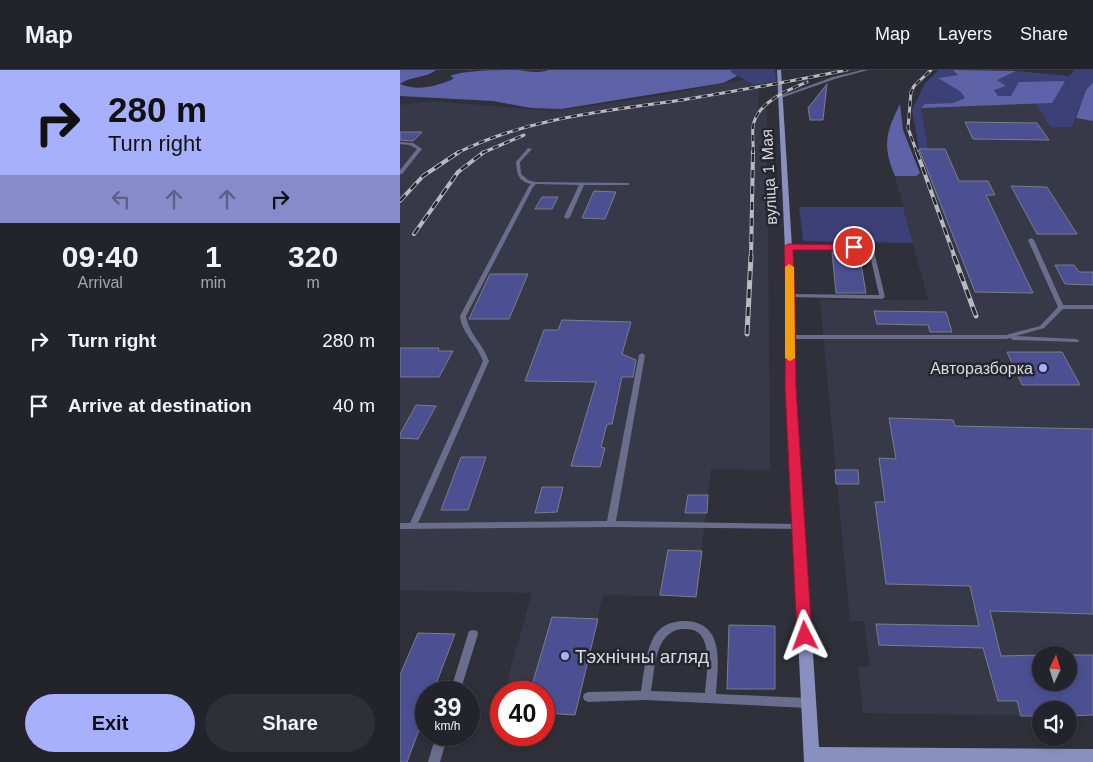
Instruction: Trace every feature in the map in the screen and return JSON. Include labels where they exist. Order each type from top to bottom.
[{"type":"street","name":"вуліца 1 Мая","points":[[780,70],[791,296],[789,337],[812,758]]},
{"type":"street","points":[[812,758],[1093,756]]},
{"type":"lane","points":[[780,97],[834,78],[866,70]]},
{"type":"lane","points":[[400,143],[411,144],[420,149],[400,173]]},
{"type":"lane","points":[[530,149],[518,162],[519,174],[526,181],[535,183],[628,184]]},
{"type":"lane","points":[[413,525],[486,362],[484,352],[463,327],[463,316],[531,186],[535,183]]},
{"type":"lane","points":[[567,217],[582,184]]},
{"type":"lane","points":[[1031,240],[1061,307]]},
{"type":"lane","points":[[788,247],[871,248],[882,297],[791,296]]},
{"type":"lane","points":[[1006,337],[1042,327],[1061,307],[1093,307]]},
{"type":"lane","points":[[789,337],[1006,337],[1076,342]]},
{"type":"lane","points":[[611,524],[642,355]]},
{"type":"lane","points":[[400,526],[611,524],[798,527]]},
{"type":"lane","points":[[645,695],[659,638],[669,628],[683,625],[706,631],[712,641],[710,697]]},
{"type":"lane","points":[[458,681],[473,634]]},
{"type":"lane","points":[[588,698],[645,695],[808,702]]},
{"type":"lane","points":[[434,762],[439,746]]},
{"type":"shaded area","points":[[400,70],[436,70],[400,84]]},
{"type":"shaded area","points":[[501,70],[536,72],[549,70],[731,70],[737,76],[723,83],[561,109],[531,108],[493,101],[400,96],[400,84],[426,87],[451,80],[454,78],[450,76],[456,74]]},
{"type":"shaded area","points":[[731,70],[775,70],[776,81],[753,85],[731,72]]},
{"type":"shaded area","points":[[939,70],[953,70],[959,75],[938,78],[961,92],[965,98],[953,103],[925,104],[921,108],[928,149],[919,149],[912,110],[925,83]]},
{"type":"shaded area","points":[[953,70],[1016,71],[997,80],[1006,86],[994,90],[998,96],[1011,96],[1019,82],[1065,81],[1052,103],[921,108],[925,104],[953,103],[965,98],[961,92],[938,78],[958,75]]},
{"type":"shaded area","points":[[1075,70],[1093,70],[1093,82],[1086,90],[1072,127],[1051,127],[1035,103],[1052,103],[1011,96],[998,96],[994,90],[1006,86],[996,80],[1016,71],[1069,76]]},
{"type":"shaded area","points":[[744,80],[759,88],[758,108],[767,109],[770,470],[711,469],[696,597],[603,595],[575,715],[555,714],[555,681],[507,681],[532,593],[400,590],[400,105],[431,101],[555,111],[652,97]]},
{"type":"shaded area","points":[[1093,82],[1093,121],[1076,118],[1086,90]]},
{"type":"shaded area","points":[[1035,103],[1051,127],[1072,127],[1076,118],[1093,121],[1093,715],[1077,716],[1077,701],[1032,701],[1032,716],[863,713],[858,667],[870,666],[864,621],[850,621],[820,300],[928,300],[895,176],[916,176],[927,169],[919,149],[928,149],[921,108]]},
{"type":"shaded area","points":[[900,104],[903,130],[920,173],[916,176],[895,176],[888,156],[887,139],[891,123]]},
{"type":"shaded area","points":[[799,207],[903,207],[913,243],[803,241]]},
{"type":"building","points":[[827,84],[823,120],[810,120],[808,108]]},
{"type":"building","points":[[965,122],[1037,123],[1049,140],[973,139]]},
{"type":"building","points":[[400,132],[422,132],[413,141],[400,140]]},
{"type":"building","points":[[919,149],[945,149],[959,181],[988,181],[995,195],[986,195],[1033,293],[975,292]]},
{"type":"building","points":[[1011,186],[1047,187],[1077,234],[1037,234]]},
{"type":"building","points":[[594,191],[616,192],[605,219],[582,218]]},
{"type":"building","points":[[542,197],[558,197],[552,209],[535,209]]},
{"type":"building","points":[[832,252],[859,252],[866,293],[836,293]]},
{"type":"building","points":[[1055,265],[1074,265],[1079,272],[1093,272],[1093,285],[1065,284]]},
{"type":"building","points":[[490,274],[528,274],[509,319],[469,319]]},
{"type":"building","points":[[874,311],[946,312],[952,332],[930,332],[928,325],[877,324]]},
{"type":"building","points":[[562,320],[631,322],[622,354],[636,360],[633,377],[622,377],[612,424],[607,424],[601,447],[605,448],[600,467],[571,466],[596,382],[525,381],[544,330],[558,330]]},
{"type":"building","points":[[400,348],[439,348],[438,351],[453,351],[439,377],[400,377]]},
{"type":"building","name":"Авторазборка","points":[[1007,352],[1062,352],[1080,385],[1022,385]]},
{"type":"building","points":[[416,405],[436,406],[418,439],[400,438],[400,434]]},
{"type":"building","points":[[889,418],[953,420],[955,426],[1093,429],[1093,614],[990,611],[1001,656],[1032,655],[1032,691],[1078,691],[1078,655],[1093,655],[1093,715],[1077,716],[1077,701],[1032,701],[1032,716],[1021,716],[1017,701],[998,701],[983,648],[879,645],[876,624],[979,626],[970,586],[886,584],[875,502],[885,502],[879,458],[896,459]]},
{"type":"building","points":[[461,457],[486,457],[468,510],[441,510]]},
{"type":"building","points":[[835,470],[858,470],[859,484],[836,484]]},
{"type":"building","points":[[542,487],[563,487],[557,512],[535,513]]},
{"type":"building","points":[[688,495],[708,495],[707,513],[685,513]]},
{"type":"building","points":[[668,550],[702,551],[696,597],[660,595]]},
{"type":"building","name":"Тэхнічны агляд","points":[[552,617],[598,619],[575,715],[555,714],[555,681],[533,681]]},
{"type":"building","points":[[729,625],[775,626],[775,689],[727,689]]},
{"type":"building","points":[[418,633],[455,634],[437,681],[415,681],[415,741],[407,762],[400,762],[400,675]]},
{"type":"railway","points":[[458,152],[511,132],[595,112],[703,97],[847,70]]},
{"type":"railway","points":[[917,153],[908,128],[911,92],[914,86],[931,70]]},
{"type":"railway","points":[[753,152],[753,126],[758,114],[776,97],[807,82]]},
{"type":"railway","points":[[484,152],[524,135]]},
{"type":"railway","points":[[400,201],[423,176],[458,152]]},
{"type":"railway","points":[[414,234],[458,172],[484,152]]},
{"type":"railway","points":[[751,258],[753,152]]},
{"type":"railway","points":[[917,152],[955,258]]},
{"type":"railway","points":[[747,334],[751,256]]},
{"type":"railway","points":[[954,256],[976,316]]},
{"type":"slow traffic","points":[[789,267],[791,296],[790,358]]},
{"type":"place","name":"Авторазборка","points":[[1043,368]]},
{"type":"place","name":"Тэхнічны агляд","points":[[565,656]]},
{"type":"route","points":[[805,636],[791,388],[789,337],[791,296],[788,247],[854,247]]}]
